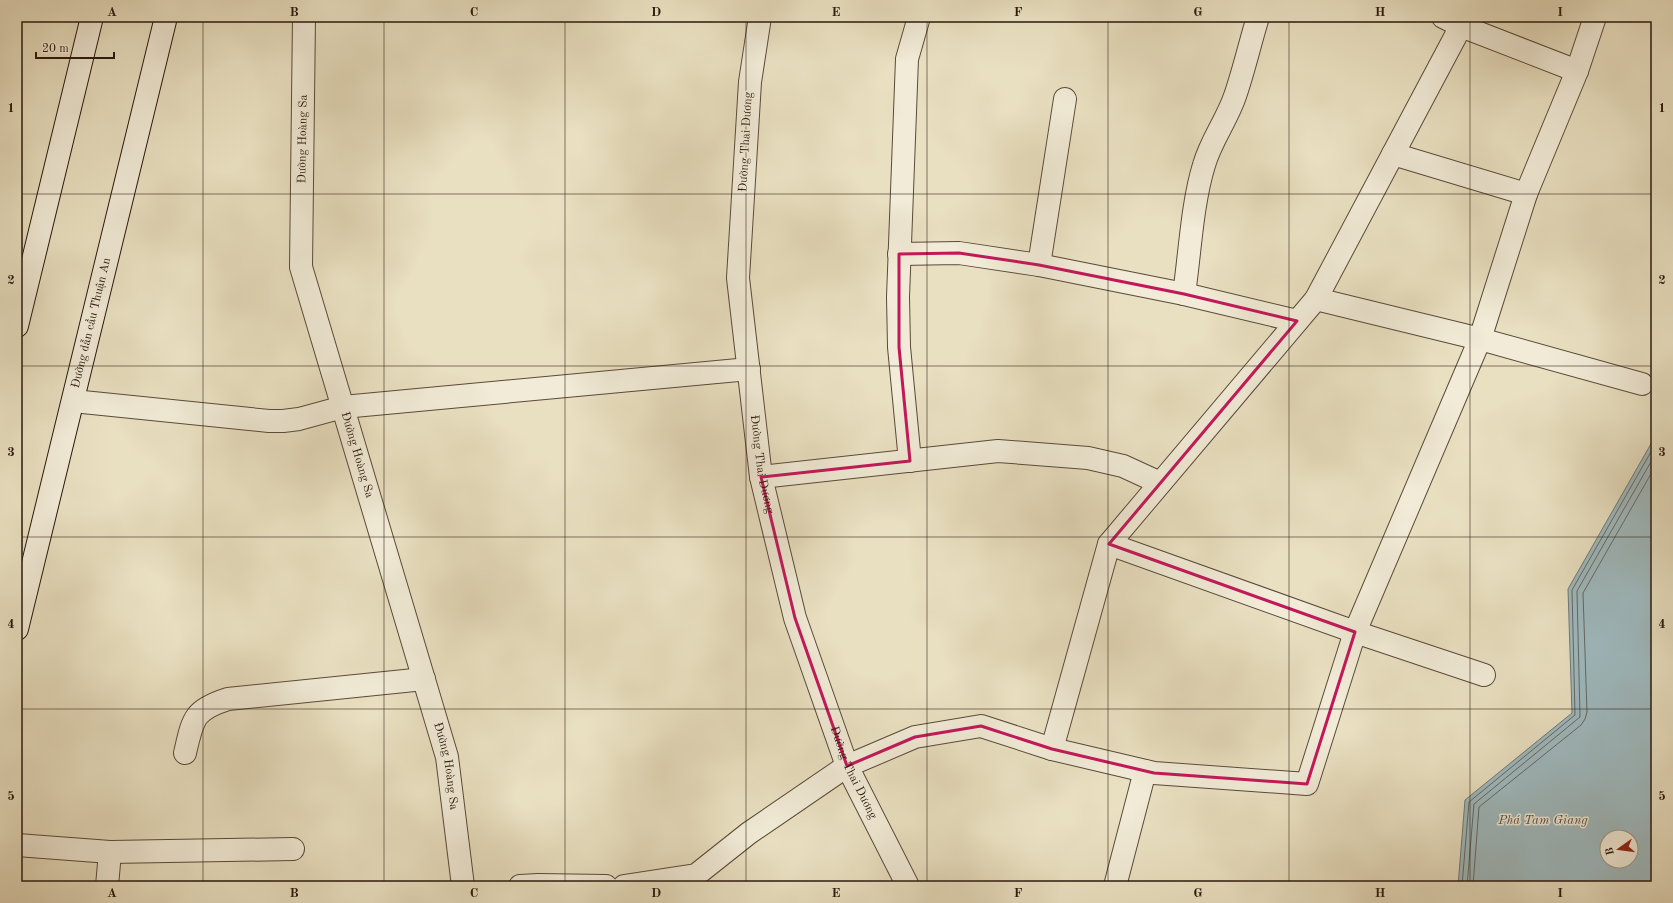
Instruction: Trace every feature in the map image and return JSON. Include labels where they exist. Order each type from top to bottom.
[{"type":"street","points":[[17,326],[92,17]]},
{"type":"street","name":"Đường dẫn cầu Thuận An","points":[[17,629],[166,17]]},
{"type":"street","name":"Đường Hoàng Sa","points":[[304,17],[301,267],[447,757],[463,886]]},
{"type":"street","name":"Đường Thai Dương","points":[[760,17],[750,82],[738,278],[761,477],[795,618],[847,766],[908,886]]},
{"type":"street","points":[[910,461],[899,347],[899,254],[907,59],[919,17]]},
{"type":"street","points":[[1184,294],[1198,189],[1203,167],[1209,147],[1235,96],[1258,17]]},
{"type":"street","points":[[624,886],[698,881],[750,833],[847,766],[915,737],[981,726],[1052,749],[1154,773],[1307,784],[1356,632],[1480,339],[1526,194],[1577,71],[1595,17]]},
{"type":"street","points":[[1052,749],[1109,544],[1316,298],[1393,154],[1452,22],[1577,71]]},
{"type":"street","points":[[1039,265],[1065,99]]},
{"type":"street","points":[[1393,154],[1526,194]]},
{"type":"street","points":[[899,254],[959,253],[1039,265],[1184,294],[1297,321]]},
{"type":"street","points":[[1316,298],[1480,339],[1642,384]]},
{"type":"street","points":[[73,401],[269,421],[283,421],[343,407],[749,369]]},
{"type":"street","points":[[761,477],[998,451],[1088,458],[1123,466],[1160,483]]},
{"type":"street","points":[[1109,544],[1356,632],[1484,675]]},
{"type":"street","points":[[185,753],[195,717],[213,704],[228,699],[424,679]]},
{"type":"street","points":[[1114,886],[1144,770]]},
{"type":"street","points":[[17,845],[110,852],[293,849]]},
{"type":"street","points":[[107,886],[110,852]]},
{"type":"street","points":[[520,886],[606,886]]},
{"type":"highlighted area","points":[[959,253],[1039,265],[1184,294],[1297,321],[1109,544],[1355,632],[1307,784],[1154,773],[1052,749],[981,726],[915,737],[847,766],[795,618],[761,477],[910,461],[899,347],[899,254]]},
{"type":"water","name":"Phá Tam Giang","points":[[1656,435],[1656,886],[1458,886],[1465,800],[1572,713],[1568,589]]}]
